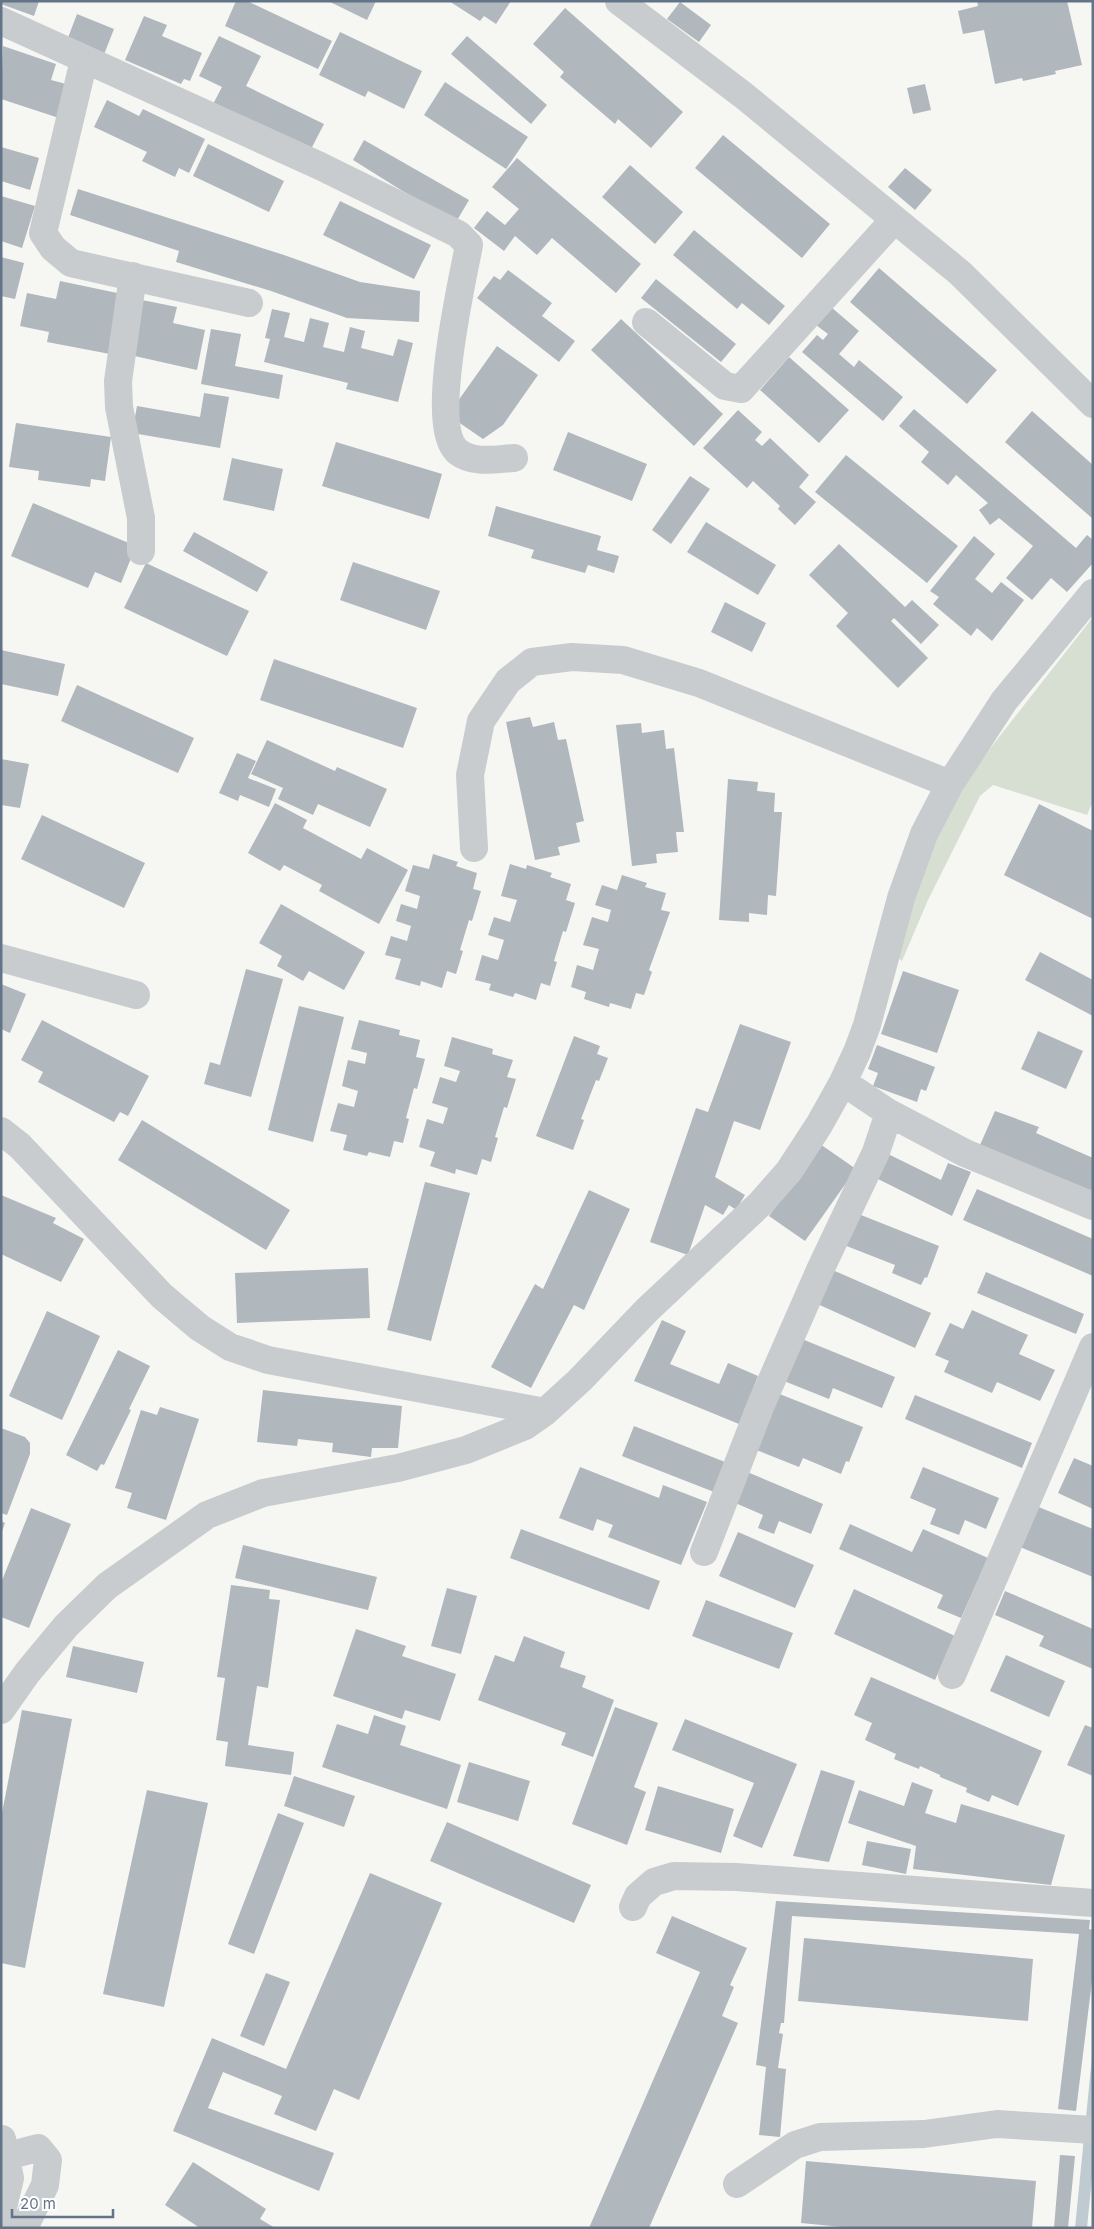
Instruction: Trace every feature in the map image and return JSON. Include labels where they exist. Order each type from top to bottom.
[{"type":"street","points":[[619,1],[743,94],[960,273],[1093,404]]},
{"type":"street","points":[[1,21],[320,166],[458,234],[469,245],[448,366],[446,413],[450,442],[458,452],[473,460],[514,458]]},
{"type":"street","points":[[84,60],[43,233],[53,248],[71,263],[250,303]]},
{"type":"street","points":[[646,322],[725,386],[741,389],[894,220]]},
{"type":"street","points":[[133,276],[118,380],[118,407],[141,518],[142,551]]},
{"type":"street","points":[[1,1710],[66,1626],[107,1586],[207,1515],[263,1493],[398,1468],[466,1450],[525,1426],[545,1412],[580,1380],[647,1310],[760,1204],[789,1171],[819,1125],[843,1082],[867,1026],[904,888],[924,834],[950,784],[1004,701],[1093,593]]},
{"type":"street","points":[[474,848],[470,775],[481,720],[508,681],[532,662],[572,657],[623,660],[699,683],[950,784]]},
{"type":"street","points":[[1,958],[136,995]]},
{"type":"street","points":[[843,1082],[889,1113],[965,1153],[1093,1206]]},
{"type":"street","points":[[704,1552],[760,1407],[820,1270],[876,1152],[889,1113]]},
{"type":"street","points":[[1,1131],[27,1153],[162,1296],[200,1328],[230,1347],[268,1360],[545,1412]]},
{"type":"street","points":[[952,1675],[1093,1347]]},
{"type":"street","points":[[633,1907],[638,1896],[654,1882],[674,1876],[736,1877],[1093,1903]]},
{"type":"street","points":[[737,2184],[795,2145],[820,2137],[924,2134],[997,2124],[1086,2129]]},
{"type":"street","points":[[1,2216],[10,2178],[4,2147],[38,2148],[48,2160],[44,2186],[24,2228]]},
{"type":"shaded area","points":[[1093,617],[1093,801],[1087,815],[993,785],[980,796],[928,900],[902,961],[895,956],[935,837],[978,764]]},
{"type":"shaded area","points":[[1093,2047],[1093,2167],[1087,2228],[1075,2228]]},
{"type":"building","points":[[1,1],[39,1],[34,16],[1,4]]},
{"type":"building","points":[[236,1],[247,1],[332,41],[318,69],[225,26]]},
{"type":"building","points":[[328,1],[376,1],[367,20]]},
{"type":"building","points":[[449,1],[511,1],[496,24],[484,16],[480,21]]},
{"type":"building","points":[[977,1],[1067,1],[1082,65],[1055,71],[1056,74],[1023,81],[1022,78],[995,84],[984,30],[963,34],[958,11],[978,6]]},
{"type":"building","points":[[680,2],[711,25],[699,42],[667,19]]},
{"type":"building","points":[[565,8],[683,112],[651,148],[618,119],[615,124],[560,77],[564,72],[533,44]]},
{"type":"building","points":[[77,14],[114,29],[103,57],[66,43]]},
{"type":"building","points":[[144,16],[167,25],[162,36],[202,53],[190,81],[184,79],[181,84],[125,60]]},
{"type":"building","points":[[340,32],[422,71],[404,109],[368,91],[365,97],[319,75]]},
{"type":"building","points":[[219,36],[261,56],[246,86],[324,124],[310,151],[212,106],[222,87],[199,76]]},
{"type":"building","points":[[467,36],[547,105],[531,124],[451,54]]},
{"type":"building","points":[[3,46],[56,64],[51,80],[70,85],[59,118],[1,99]]},
{"type":"building","points":[[445,82],[528,137],[506,169],[424,115]]},
{"type":"building","points":[[925,84],[931,110],[913,114],[907,88]]},
{"type":"building","points":[[107,100],[139,116],[143,109],[205,139],[189,173],[179,168],[175,177],[142,161],[147,152],[94,127]]},
{"type":"building","points":[[723,135],[830,224],[802,258],[695,168]]},
{"type":"building","points":[[364,140],[469,200],[456,222],[353,160]]},
{"type":"building","points":[[208,144],[284,181],[269,212],[193,176]]},
{"type":"building","points":[[1,147],[39,158],[30,190],[1,181]]},
{"type":"building","points":[[517,158],[641,264],[616,293],[552,238],[537,255],[515,236],[504,251],[474,228],[487,211],[505,225],[519,209],[492,187]]},
{"type":"building","points":[[630,165],[683,212],[655,244],[602,197]]},
{"type":"building","points":[[905,168],[932,190],[915,210],[888,187]]},
{"type":"building","points":[[78,189],[284,255],[360,282],[420,291],[419,322],[347,318],[271,291],[176,262],[179,251],[70,215]]},
{"type":"building","points":[[1,196],[35,206],[22,248],[1,241]]},
{"type":"building","points":[[340,201],[431,245],[414,279],[323,235]]},
{"type":"building","points":[[694,230],[785,306],[769,325],[742,303],[737,309],[673,255]]},
{"type":"building","points":[[1,257],[24,263],[15,299],[1,296]]},
{"type":"building","points":[[879,268],[997,370],[967,404],[850,302]]},
{"type":"building","points":[[508,270],[552,303],[542,316],[575,341],[559,362],[477,298],[494,276],[500,280]]},
{"type":"building","points":[[656,279],[736,344],[721,362],[641,298]]},
{"type":"building","points":[[60,281],[122,294],[110,354],[47,342],[49,332],[20,326],[27,293],[56,299]]},
{"type":"building","points":[[142,300],[177,307],[173,323],[205,330],[197,370],[130,355]]},
{"type":"building","points":[[831,307],[859,331],[839,354],[854,367],[859,360],[903,397],[883,421],[802,352],[817,335],[823,340],[828,334],[816,325]]},
{"type":"building","points":[[272,309],[290,313],[284,337],[304,342],[310,318],[329,323],[323,347],[344,352],[350,327],[365,331],[361,348],[393,356],[398,339],[413,343],[398,402],[346,389],[348,383],[264,362],[270,339],[265,338]]},
{"type":"building","points":[[621,319],[723,414],[694,446],[591,350]]},
{"type":"building","points":[[211,329],[241,334],[235,366],[283,375],[279,399],[201,384]]},
{"type":"building","points":[[497,346],[538,375],[503,425],[483,439],[448,415]]},
{"type":"building","points":[[789,357],[849,410],[819,443],[760,390]]},
{"type":"building","points":[[204,393],[229,397],[220,448],[132,433],[137,406],[200,417]]},
{"type":"building","points":[[914,409],[1076,548],[1087,535],[1093,540],[1093,563],[1067,592],[1051,578],[1032,600],[1006,578],[1033,546],[999,518],[990,525],[979,510],[988,503],[956,475],[948,485],[921,462],[929,452],[899,426]]},
{"type":"building","points":[[738,410],[762,432],[755,440],[762,446],[770,438],[809,475],[799,487],[816,502],[795,525],[778,509],[780,506],[753,481],[747,488],[703,448]]},
{"type":"building","points":[[1032,411],[1093,465],[1093,519],[1005,442]]},
{"type":"building","points":[[16,423],[111,437],[105,481],[91,479],[90,487],[38,480],[39,471],[9,467]]},
{"type":"building","points":[[568,432],[647,464],[632,501],[553,470]]},
{"type":"building","points":[[336,442],[442,474],[429,519],[322,486]]},
{"type":"building","points":[[846,455],[958,546],[927,583],[815,492]]},
{"type":"building","points":[[232,458],[283,469],[274,511],[223,500]]},
{"type":"building","points":[[690,476],[710,489],[671,544],[652,530]]},
{"type":"building","points":[[33,503],[136,546],[121,583],[95,572],[88,588],[11,556]]},
{"type":"building","points":[[496,506],[601,536],[597,550],[619,556],[614,573],[588,565],[585,573],[531,558],[534,550],[488,536]]},
{"type":"building","points":[[706,522],[776,565],[758,595],[687,552]]},
{"type":"building","points":[[194,532],[268,572],[257,592],[183,551]]},
{"type":"building","points":[[974,536],[995,554],[975,579],[992,593],[1001,582],[1024,600],[992,641],[977,628],[971,636],[933,604],[939,597],[930,591]]},
{"type":"building","points":[[839,544],[905,607],[912,600],[939,625],[921,644],[894,618],[891,621],[928,658],[898,688],[836,626],[848,613],[809,575]]},
{"type":"building","points":[[353,562],[440,591],[426,630],[340,600]]},
{"type":"building","points":[[146,563],[249,611],[227,656],[124,608]]},
{"type":"building","points":[[725,602],[766,623],[752,652],[711,632]]},
{"type":"building","points":[[1,650],[65,664],[58,696],[1,684]]},
{"type":"building","points":[[274,659],[417,708],[403,748],[260,700]]},
{"type":"building","points":[[77,685],[194,738],[178,773],[61,721]]},
{"type":"building","points":[[530,717],[533,727],[554,722],[558,740],[566,739],[584,821],[576,823],[580,842],[558,847],[560,855],[535,860],[506,722]]},
{"type":"building","points":[[641,723],[642,733],[664,730],[666,749],[674,748],[684,832],[676,832],[678,852],[656,854],[657,863],[632,866],[616,725]]},
{"type":"building","points":[[267,740],[335,771],[337,767],[387,789],[370,827],[318,804],[313,815],[278,799],[283,788],[251,774]]},
{"type":"building","points":[[237,753],[256,761],[248,778],[276,789],[269,807],[240,795],[238,801],[219,793]]},
{"type":"building","points":[[1,759],[29,764],[20,808],[1,805]]},
{"type":"building","points":[[728,779],[758,782],[757,791],[775,793],[774,812],[782,812],[776,896],[768,895],[767,915],[749,913],[749,922],[719,920]]},
{"type":"building","points":[[275,803],[307,820],[303,828],[361,859],[367,848],[408,870],[379,924],[319,891],[322,885],[284,865],[280,871],[248,853]]},
{"type":"building","points":[[1039,804],[1093,831],[1093,919],[1004,875]]},
{"type":"building","points":[[42,815],[145,863],[124,908],[21,859]]},
{"type":"building","points":[[433,854],[458,862],[456,866],[477,873],[473,889],[481,891],[472,921],[469,920],[460,950],[463,951],[456,974],[447,971],[442,988],[421,981],[420,986],[395,979],[401,959],[385,955],[391,936],[407,941],[411,926],[396,921],[401,904],[417,909],[420,896],[405,891],[413,865],[429,869]]},
{"type":"building","points":[[510,864],[526,869],[527,865],[552,873],[550,877],[571,884],[566,900],[575,903],[566,932],[563,931],[554,961],[557,962],[550,986],[541,983],[536,1000],[515,993],[513,997],[489,990],[491,984],[475,980],[482,955],[498,960],[504,940],[488,935],[494,917],[510,922],[517,900],[501,896]]},
{"type":"building","points":[[622,875],[647,883],[645,887],[666,893],[661,910],[670,912],[649,970],[652,972],[644,995],[636,993],[631,1009],[610,1003],[609,1007],[584,999],[586,992],[571,987],[577,965],[593,970],[599,949],[583,945],[592,917],[608,922],[611,910],[595,905],[602,885],[617,890]]},
{"type":"building","points":[[281,904],[365,952],[344,990],[309,971],[303,981],[277,966],[282,956],[259,943]]},
{"type":"building","points":[[1040,952],[1093,980],[1093,1016],[1025,980]]},
{"type":"building","points":[[246,969],[283,979],[251,1097],[204,1084],[210,1062],[220,1065]]},
{"type":"building","points":[[903,971],[959,990],[937,1053],[881,1034]]},
{"type":"building","points":[[1,984],[26,994],[10,1033],[1,1029]]},
{"type":"building","points":[[299,1006],[344,1017],[313,1142],[268,1130]]},
{"type":"building","points":[[42,1020],[149,1076],[128,1116],[120,1112],[114,1122],[38,1082],[43,1072],[21,1060]]},
{"type":"building","points":[[359,1020],[400,1030],[399,1035],[420,1040],[416,1057],[425,1059],[417,1089],[414,1088],[406,1118],[409,1119],[403,1143],[394,1141],[390,1157],[369,1152],[367,1156],[343,1150],[347,1135],[330,1131],[338,1103],[354,1107],[358,1091],[342,1086],[348,1060],[365,1064],[367,1053],[351,1049]]},
{"type":"building","points":[[740,1024],[791,1042],[760,1130],[734,1121],[715,1177],[745,1195],[736,1210],[729,1205],[723,1215],[705,1205],[688,1255],[650,1242],[696,1108],[708,1112]]},
{"type":"building","points":[[1038,1031],[1083,1051],[1066,1089],[1021,1069]]},
{"type":"building","points":[[574,1036],[600,1046],[597,1054],[608,1058],[599,1081],[596,1080],[581,1119],[584,1120],[573,1150],[536,1136]]},
{"type":"building","points":[[452,1037],[493,1049],[492,1054],[513,1060],[507,1077],[516,1079],[507,1108],[504,1107],[495,1137],[498,1138],[491,1162],[482,1159],[477,1175],[456,1169],[455,1174],[430,1166],[435,1152],[419,1147],[427,1119],[443,1124],[448,1108],[432,1103],[440,1077],[456,1082],[460,1071],[444,1066]]},
{"type":"building","points":[[877,1045],[935,1067],[926,1091],[921,1089],[917,1102],[873,1086],[878,1073],[868,1069]]},
{"type":"building","points":[[995,1111],[1039,1127],[1036,1133],[1093,1158],[1093,1194],[980,1145]]},
{"type":"building","points":[[142,1120],[290,1210],[266,1250],[118,1160]]},
{"type":"building","points":[[820,1144],[856,1169],[805,1241],[769,1216]]},
{"type":"building","points":[[888,1154],[941,1180],[948,1163],[971,1172],[952,1216],[876,1178]]},
{"type":"building","points":[[425,1182],[470,1193],[431,1341],[387,1330]]},
{"type":"building","points":[[977,1189],[1093,1239],[1093,1276],[963,1220]]},
{"type":"building","points":[[589,1190],[630,1209],[584,1310],[574,1305],[531,1388],[491,1367],[535,1284],[543,1289]]},
{"type":"building","points":[[1,1195],[56,1218],[53,1223],[84,1239],[61,1282],[1,1254]]},
{"type":"building","points":[[856,1213],[939,1246],[927,1278],[925,1277],[921,1285],[892,1273],[895,1265],[844,1245]]},
{"type":"building","points":[[368,1268],[370,1318],[237,1323],[235,1273]]},
{"type":"building","points":[[828,1268],[931,1313],[915,1348],[813,1302]]},
{"type":"building","points":[[986,1272],[1084,1314],[1076,1334],[977,1293]]},
{"type":"building","points":[[972,1310],[1028,1335],[1019,1354],[1055,1370],[1040,1401],[997,1382],[992,1393],[944,1372],[949,1361],[935,1355],[950,1323],[963,1329]]},
{"type":"building","points":[[47,1311],[100,1336],[62,1420],[9,1396]]},
{"type":"building","points":[[662,1320],[686,1331],[670,1364],[719,1384],[728,1363],[758,1376],[739,1424],[634,1381]]},
{"type":"building","points":[[797,1337],[895,1377],[882,1408],[833,1388],[829,1399],[779,1379]]},
{"type":"building","points":[[118,1350],[150,1366],[104,1465],[101,1464],[97,1471],[66,1455]]},
{"type":"building","points":[[263,1390],[402,1406],[398,1448],[372,1448],[371,1457],[332,1452],[333,1443],[298,1439],[297,1446],[257,1442]]},
{"type":"building","points":[[777,1393],[863,1427],[849,1462],[846,1461],[841,1474],[803,1458],[799,1467],[754,1449]]},
{"type":"building","points":[[915,1395],[1032,1443],[1022,1468],[905,1419]]},
{"type":"building","points":[[160,1407],[199,1419],[166,1520],[127,1508],[132,1493],[115,1488],[141,1410],[157,1415]]},
{"type":"building","points":[[634,1426],[725,1462],[714,1492],[622,1456]]},
{"type":"building","points":[[1,1428],[25,1437],[30,1443],[30,1454],[7,1515],[1,1513]]},
{"type":"building","points":[[1074,1458],[1093,1466],[1093,1509],[1058,1493]]},
{"type":"building","points":[[580,1467],[659,1498],[663,1485],[707,1502],[681,1565],[608,1537],[613,1525],[597,1519],[593,1531],[559,1518]]},
{"type":"building","points":[[923,1467],[999,1498],[986,1529],[965,1520],[959,1535],[930,1524],[936,1509],[910,1498]]},
{"type":"building","points":[[745,1471],[823,1504],[811,1534],[779,1521],[774,1534],[758,1528],[763,1515],[733,1502]]},
{"type":"building","points":[[1036,1506],[1093,1529],[1093,1577],[1020,1547]]},
{"type":"building","points":[[31,1508],[71,1524],[29,1628],[1,1617],[1,1583]]},
{"type":"building","points":[[1,1521],[5,1523],[1,1534]]},
{"type":"building","points":[[850,1524],[912,1552],[923,1529],[988,1558],[961,1618],[937,1608],[943,1595],[839,1549]]},
{"type":"building","points":[[521,1529],[660,1581],[649,1610],[510,1558]]},
{"type":"building","points":[[738,1532],[814,1565],[795,1608],[719,1576]]},
{"type":"building","points":[[243,1545],[377,1577],[368,1610],[235,1578]]},
{"type":"building","points":[[231,1585],[270,1590],[269,1599],[280,1600],[268,1688],[257,1686],[248,1745],[294,1752],[291,1775],[225,1766],[228,1742],[216,1740],[225,1678],[217,1677]]},
{"type":"building","points":[[447,1588],[477,1596],[461,1654],[431,1646]]},
{"type":"building","points":[[854,1589],[955,1636],[935,1680],[834,1634]]},
{"type":"building","points":[[1005,1591],[1093,1629],[1093,1669],[1039,1646],[1044,1636],[995,1615]]},
{"type":"building","points":[[706,1600],[793,1633],[779,1669],[692,1636]]},
{"type":"building","points":[[356,1629],[406,1646],[402,1656],[456,1674],[440,1721],[405,1710],[402,1719],[333,1696]]},
{"type":"building","points":[[524,1636],[565,1652],[560,1667],[586,1676],[582,1687],[614,1700],[593,1757],[561,1745],[566,1733],[478,1700],[495,1655],[514,1662]]},
{"type":"building","points":[[73,1646],[144,1662],[137,1693],[66,1677]]},
{"type":"building","points":[[1006,1655],[1065,1681],[1049,1717],[990,1691]]},
{"type":"building","points":[[871,1677],[1042,1751],[1018,1806],[992,1795],[989,1802],[966,1792],[967,1788],[940,1777],[940,1775],[920,1766],[919,1769],[894,1759],[896,1754],[865,1740],[872,1723],[854,1715]]},
{"type":"building","points":[[615,1707],[658,1723],[634,1787],[646,1792],[627,1845],[572,1824]]},
{"type":"building","points":[[22,1710],[72,1719],[25,1968],[1,1963],[1,1818]]},
{"type":"building","points":[[374,1715],[406,1726],[400,1745],[461,1765],[447,1809],[322,1767],[337,1724],[368,1734]]},
{"type":"building","points":[[685,1719],[797,1764],[762,1848],[733,1836],[754,1783],[672,1750]]},
{"type":"building","points":[[1085,1725],[1093,1728],[1093,1776],[1067,1765]]},
{"type":"building","points":[[469,1762],[530,1781],[518,1821],[457,1802]]},
{"type":"building","points":[[821,1770],[855,1781],[829,1862],[793,1856]]},
{"type":"building","points":[[294,1776],[355,1796],[344,1827],[284,1806]]},
{"type":"building","points":[[912,1782],[933,1790],[925,1813],[956,1823],[961,1804],[1065,1835],[1051,1885],[913,1869],[916,1846],[848,1823],[859,1790],[904,1806]]},
{"type":"building","points":[[658,1786],[734,1809],[721,1853],[645,1830]]},
{"type":"building","points":[[147,1790],[208,1803],[164,2007],[103,1994]]},
{"type":"building","points":[[278,1813],[304,1823],[254,1954],[228,1944]]},
{"type":"building","points":[[447,1822],[591,1885],[574,1923],[430,1861]]},
{"type":"building","points":[[867,1841],[911,1849],[906,1874],[862,1865]]},
{"type":"building","points":[[370,1873],[442,1903],[359,2100],[334,2089],[316,2131],[274,2114],[282,2096],[223,2072],[208,2108],[334,2153],[319,2191],[173,2131],[212,2038],[286,2069]]},
{"type":"building","points":[[776,1901],[1090,1920],[1089,1929],[1093,1930],[1093,1973],[1076,2111],[1058,2109],[1079,1934],[792,1916],[784,2023],[781,2023],[779,2033],[783,2034],[778,2068],[786,2069],[780,2137],[759,2135],[766,2067],[756,2065]]},
{"type":"building","points":[[672,1916],[747,1948],[730,1985],[734,1987],[722,2016],[738,2023],[649,2228],[589,2228],[700,1972],[656,1953]]},
{"type":"building","points":[[804,1938],[1033,1959],[1028,2021],[798,2001]]},
{"type":"building","points":[[266,1973],[290,1982],[264,2046],[240,2036]]},
{"type":"building","points":[[1060,2155],[1075,2156],[1068,2228],[1054,2228]]},
{"type":"building","points":[[806,2161],[1036,2181],[1032,2228],[852,2228],[801,2223]]},
{"type":"building","points":[[193,2162],[266,2209],[260,2219],[275,2228],[200,2228],[165,2205]]}]
